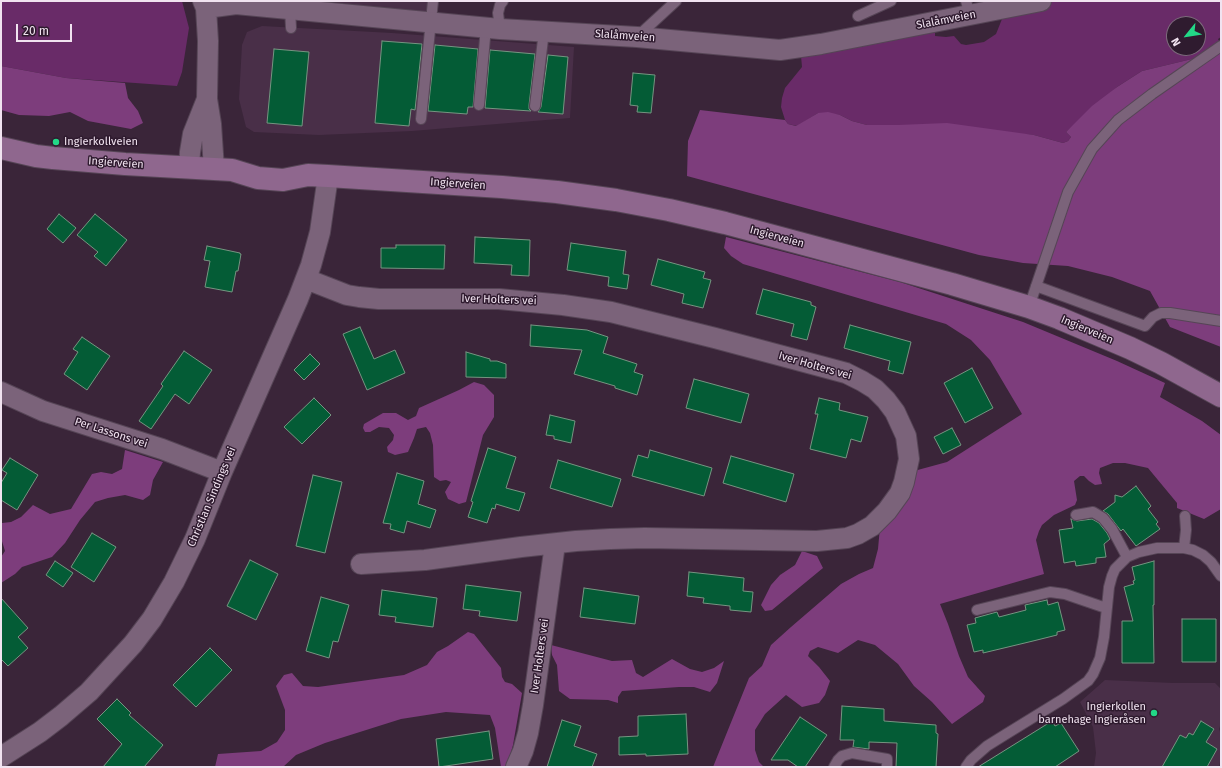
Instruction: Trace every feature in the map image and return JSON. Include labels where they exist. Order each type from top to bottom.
[{"type":"main road","name":"Ingierveien","points":[[1,148],[31,155],[53,158],[125,164],[223,169],[258,178],[283,180],[318,175],[557,192],[616,200],[669,210],[725,223],[952,284],[1028,307],[1059,318],[1130,348],[1221,396]]},
{"type":"street","name":"Slalåmveien","points":[[204,5],[269,4],[290,18],[431,22],[493,28],[637,37],[780,50],[821,44],[968,8],[1041,1]]},
{"type":"street","points":[[204,5],[208,40],[207,100],[211,124],[223,169]]},
{"type":"street","points":[[190,167],[190,152],[193,134],[207,100]]},
{"type":"street","name":"Christian Sindings vei","points":[[1,757],[40,732],[77,703],[102,679],[133,644],[152,619],[174,582],[192,545],[311,265],[320,232],[318,175]]},
{"type":"street","name":"Iver Holters vei","points":[[306,279],[347,295],[360,297],[379,299],[499,298],[611,312],[839,371],[862,381],[875,389],[886,400],[895,412],[906,436],[908,446],[909,459],[907,470],[904,482],[897,498],[872,526],[847,538],[816,541],[645,538],[590,540],[521,547],[425,560],[360,564]]},
{"type":"street","name":"Per Lassons vei","points":[[1,392],[43,410],[162,449],[222,472]]},
{"type":"street","name":"Iver Holters vei","points":[[516,767],[523,751],[528,733],[533,705],[555,544]]},
{"type":"lane","points":[[421,119],[433,1]]},
{"type":"lane","points":[[479,105],[493,28],[500,5],[503,1]]},
{"type":"lane","points":[[637,37],[676,1]]},
{"type":"lane","points":[[858,16],[891,1]]},
{"type":"lane","points":[[535,106],[544,31]]},
{"type":"lane","points":[[1028,307],[1068,192],[1092,149],[1118,120],[1152,94],[1221,46]]},
{"type":"lane","points":[[1036,286],[1145,326],[1153,317],[1161,313],[1221,321]]},
{"type":"lane","points":[[1076,515],[1093,512],[1103,518],[1112,529],[1127,558]]},
{"type":"lane","points":[[1184,548],[1186,530],[1185,516]]},
{"type":"lane","points":[[966,767],[971,760],[988,746],[1064,699],[1088,681],[1100,658],[1104,637],[1109,586],[1112,576],[1115,569],[1127,558],[1139,552],[1158,548],[1184,548],[1193,550],[1203,555],[1211,562],[1221,576]]},
{"type":"lane","points":[[977,610],[1050,592],[1065,594],[1106,608]]},
{"type":"lane","points":[[834,767],[842,756],[852,753],[887,759],[887,767]]},
{"type":"shaded area","points":[[1,1],[182,1],[189,28],[182,72],[177,86],[66,78],[1,66]]},
{"type":"shaded area","points":[[325,1],[439,1],[437,13],[409,12]]},
{"type":"shaded area","points":[[1020,1],[1221,1],[1221,37],[1218,39],[1221,45],[1221,52],[1206,56],[1206,16],[1166,16],[1166,56],[1204,56],[1142,71],[1117,87],[1066,132],[1071,137],[1068,141],[1063,143],[1034,135],[898,125],[867,125],[852,121],[840,115],[818,113],[797,126],[788,124],[785,120],[781,107],[782,98],[785,88],[802,67],[801,56],[935,30],[935,36],[954,36],[961,44],[966,45],[984,42],[996,34],[1002,19]]},
{"type":"shaded area","points":[[262,26],[392,33],[574,47],[570,118],[412,131],[319,135],[254,132],[246,127],[239,99],[242,45],[247,32]]},
{"type":"shaded area","points":[[1221,52],[1221,347],[1170,327],[1150,291],[1112,277],[1068,266],[1023,263],[979,255],[687,176],[688,141],[700,110],[785,120],[788,124],[796,126],[818,113],[828,112],[867,125],[947,123],[1034,135],[1063,143],[1068,141],[1071,137],[1066,132],[1092,106],[1117,87],[1142,71]]},
{"type":"shaded area","points":[[1,66],[66,78],[125,83],[128,98],[138,111],[143,123],[131,129],[88,121],[70,112],[49,116],[19,115],[1,110]]},
{"type":"shaded area","points":[[726,237],[900,282],[1023,322],[1117,361],[1165,383],[1160,397],[1202,421],[1221,435],[1221,509],[1204,519],[1177,508],[1177,503],[1148,468],[1125,463],[1113,463],[1100,468],[1099,473],[1102,484],[1095,485],[1084,476],[1080,476],[1074,481],[1077,500],[1075,505],[1054,515],[1042,525],[1039,531],[1036,540],[1044,574],[940,604],[968,677],[985,696],[983,702],[952,724],[932,702],[914,686],[898,664],[875,645],[858,640],[838,653],[818,647],[810,651],[808,656],[830,681],[825,695],[819,703],[802,707],[786,695],[765,714],[755,730],[755,750],[759,762],[764,767],[713,767],[749,678],[762,666],[771,645],[841,584],[873,568],[878,549],[880,527],[914,471],[947,462],[1022,414],[990,360],[971,340],[946,324],[743,264],[731,256],[724,248]]},
{"type":"shaded area","points":[[474,382],[484,385],[494,395],[494,417],[483,435],[466,502],[459,504],[448,499],[445,492],[451,482],[446,480],[440,481],[434,477],[433,445],[430,433],[426,427],[417,429],[408,452],[395,455],[388,452],[387,447],[393,440],[394,435],[389,428],[379,427],[370,432],[365,432],[363,428],[364,424],[383,413],[396,413],[408,420],[416,416],[419,408]]},
{"type":"shaded area","points":[[125,450],[163,462],[153,480],[150,495],[143,500],[125,495],[95,502],[80,520],[65,543],[52,557],[22,567],[15,574],[1,583],[1,557],[5,551],[1,538],[2,523],[11,522],[21,517],[33,505],[50,514],[71,509],[92,474],[101,472],[112,474],[122,469]]},
{"type":"shaded area","points":[[802,551],[817,556],[823,568],[772,610],[765,611],[761,605],[771,585],[780,575],[795,565]]},
{"type":"shaded area","points":[[468,632],[474,634],[501,668],[502,677],[505,682],[512,684],[522,693],[513,745],[507,767],[501,767],[495,728],[490,715],[446,712],[401,719],[325,743],[296,755],[283,767],[215,767],[218,754],[261,751],[277,742],[285,730],[285,710],[276,686],[284,675],[292,673],[303,686],[318,687],[404,675],[427,665],[437,652]]},
{"type":"shaded area","points":[[551,645],[612,661],[632,660],[636,673],[643,677],[672,659],[690,669],[702,672],[714,668],[724,661],[717,683],[710,692],[694,687],[679,687],[622,691],[618,697],[618,703],[608,700],[570,699],[559,691],[557,665],[552,655]]},
{"type":"shaded area","name":"Ingierkollen barnehage Ingieråsen","points":[[1105,680],[1215,683],[1221,689],[1221,724],[1219,729],[1221,734],[1221,757],[1219,767],[1094,767],[1096,753],[1093,727],[1080,702]]},
{"type":"building","points":[[382,41],[422,44],[415,110],[411,109],[409,126],[375,123]]},
{"type":"building","points":[[435,45],[478,49],[473,107],[468,107],[467,114],[428,111]]},
{"type":"building","points":[[274,49],[309,52],[302,126],[267,123]]},
{"type":"building","points":[[490,50],[535,54],[529,105],[529,109],[531,111],[485,108]]},
{"type":"building","points":[[548,55],[568,57],[563,114],[538,112],[541,107]]},
{"type":"building","points":[[633,73],[655,75],[651,113],[637,112],[638,106],[630,105]]},
{"type":"building","points":[[59,214],[76,228],[63,243],[47,229]]},
{"type":"building","points":[[95,214],[127,240],[106,266],[94,256],[98,252],[77,235]]},
{"type":"building","points":[[475,237],[530,240],[529,276],[511,275],[512,265],[474,263]]},
{"type":"building","points":[[571,243],[626,251],[623,274],[629,275],[627,289],[608,286],[609,277],[567,270]]},
{"type":"building","points":[[396,245],[445,245],[444,269],[381,268],[381,248],[396,248]]},
{"type":"building","points":[[207,246],[241,254],[232,292],[205,287],[210,261],[204,260]]},
{"type":"building","points":[[658,259],[705,272],[703,278],[711,280],[703,308],[682,303],[684,294],[651,285]]},
{"type":"building","points":[[763,289],[811,302],[811,305],[816,307],[807,340],[791,336],[794,324],[756,314]]},
{"type":"building","points":[[531,325],[587,330],[608,337],[603,353],[637,364],[634,372],[643,375],[637,395],[615,388],[615,386],[574,374],[582,350],[530,346]]},
{"type":"building","points":[[850,325],[911,342],[903,374],[888,370],[890,361],[844,348]]},
{"type":"building","points":[[360,327],[374,359],[395,350],[405,373],[367,390],[343,334]]},
{"type":"building","points":[[82,337],[110,356],[87,390],[64,374],[78,352],[73,349]]},
{"type":"building","points":[[184,351],[212,370],[189,404],[175,394],[151,429],[139,421],[163,386],[161,384]]},
{"type":"building","points":[[466,352],[490,359],[490,361],[497,361],[506,364],[506,378],[466,377]]},
{"type":"building","points":[[310,354],[320,364],[304,380],[294,370]]},
{"type":"building","points":[[972,368],[993,408],[965,423],[944,383]]},
{"type":"building","points":[[694,379],[749,394],[741,423],[686,408]]},
{"type":"building","points":[[314,398],[331,415],[302,444],[284,427]]},
{"type":"building","points":[[819,398],[840,403],[839,410],[868,417],[861,442],[851,439],[846,458],[810,449],[818,414],[815,414]]},
{"type":"building","points":[[550,415],[575,421],[571,443],[554,439],[554,436],[546,435]]},
{"type":"building","points":[[952,428],[961,445],[943,454],[934,437]]},
{"type":"building","points":[[488,448],[516,457],[506,488],[525,493],[519,511],[496,504],[495,509],[492,508],[487,523],[468,517],[473,502],[471,501]]},
{"type":"building","points":[[650,450],[712,468],[704,496],[632,476],[638,455],[648,458]]},
{"type":"building","points":[[731,456],[794,474],[786,502],[723,483]]},
{"type":"building","points":[[10,458],[38,475],[17,510],[1,500],[1,483],[7,473],[2,470]]},
{"type":"building","points":[[558,460],[621,479],[612,507],[550,488]]},
{"type":"building","points":[[397,473],[424,481],[418,504],[436,510],[430,528],[407,521],[404,533],[390,529],[391,524],[383,523]]},
{"type":"building","points":[[313,475],[342,482],[325,553],[296,546]]},
{"type":"building","points":[[1136,486],[1151,506],[1148,509],[1158,522],[1156,524],[1160,529],[1136,546],[1123,529],[1121,531],[1108,514],[1103,511],[1115,502],[1115,495],[1122,497]]},
{"type":"building","points":[[1071,519],[1077,521],[1092,519],[1099,523],[1110,539],[1104,544],[1106,557],[1096,558],[1096,563],[1076,566],[1075,561],[1064,563],[1059,530],[1073,528]]},
{"type":"building","points":[[92,533],[116,547],[94,582],[71,567]]},
{"type":"building","points":[[250,560],[278,574],[256,620],[227,606]]},
{"type":"building","points":[[55,561],[73,573],[63,587],[46,575]]},
{"type":"building","points":[[1154,561],[1154,663],[1122,663],[1122,621],[1133,621],[1124,587],[1134,584],[1133,581],[1135,580],[1132,567]]},
{"type":"building","points":[[689,572],[744,578],[743,591],[753,592],[751,612],[730,610],[730,606],[703,603],[704,598],[687,596]]},
{"type":"building","points":[[466,585],[521,592],[517,621],[479,616],[480,611],[463,609]]},
{"type":"building","points":[[584,588],[639,596],[635,624],[580,617]]},
{"type":"building","points":[[382,590],[437,598],[433,627],[395,622],[396,617],[379,615]]},
{"type":"building","points":[[321,597],[349,605],[338,642],[333,641],[329,658],[306,651]]},
{"type":"building","points":[[1,598],[28,628],[18,637],[28,648],[8,666],[1,659]]},
{"type":"building","points":[[1047,600],[1048,605],[1058,602],[1065,630],[1057,632],[1057,635],[1033,641],[983,653],[983,650],[974,652],[967,625],[976,623],[975,618],[997,612],[999,617],[1026,610],[1025,605]]},
{"type":"building","points":[[1182,619],[1216,619],[1216,662],[1182,662]]},
{"type":"building","points":[[210,648],[232,670],[196,707],[173,685]]},
{"type":"building","points":[[117,699],[131,713],[129,715],[163,745],[144,767],[103,767],[122,744],[97,719]]},
{"type":"building","points":[[842,706],[884,709],[884,721],[936,725],[936,733],[938,734],[936,767],[896,767],[897,743],[869,742],[869,749],[853,747],[854,740],[840,740]]},
{"type":"building","points":[[686,714],[688,754],[646,756],[646,754],[619,755],[619,737],[638,736],[638,716]]},
{"type":"building","points":[[800,717],[827,735],[805,767],[798,767],[788,760],[771,760]]},
{"type":"building","points":[[562,720],[581,726],[574,746],[597,754],[592,767],[547,767]]},
{"type":"building","points":[[1052,721],[1055,726],[1061,723],[1079,751],[1055,767],[978,767]]},
{"type":"building","points":[[1201,721],[1214,729],[1206,742],[1217,749],[1207,767],[1162,767],[1180,735],[1186,738],[1189,733],[1193,735]]},
{"type":"building","points":[[489,731],[493,759],[439,767],[436,739]]},
{"type":"place","name":"Ingierkollveien","points":[[56,142]]},
{"type":"place","name":"Ingierkollen barnehage Ingieråsen","points":[[1154,713]]}]
